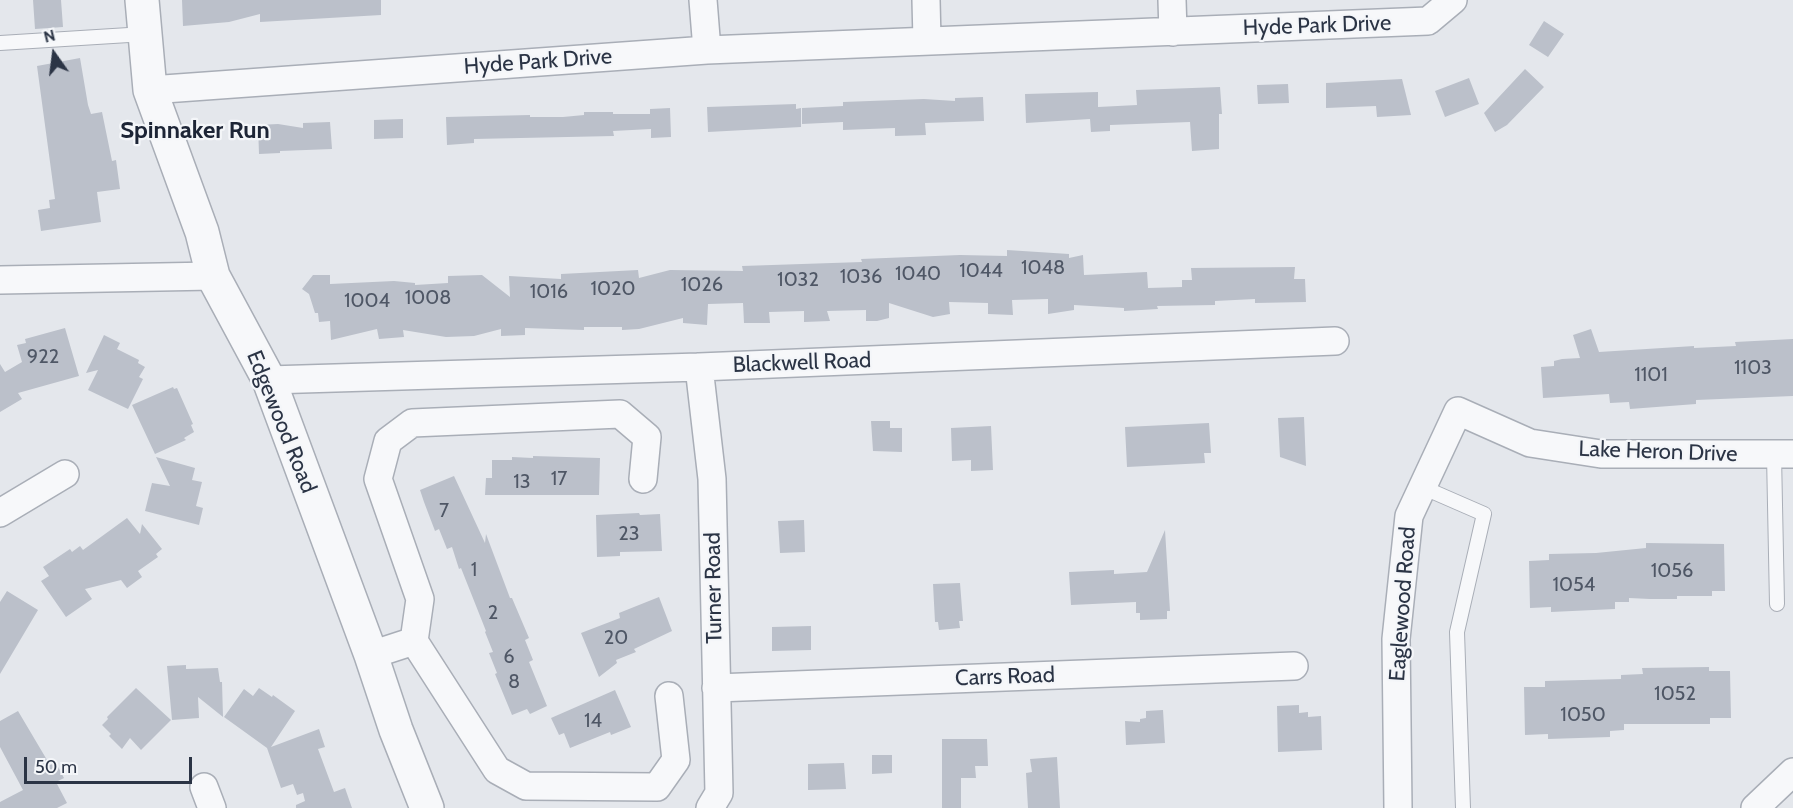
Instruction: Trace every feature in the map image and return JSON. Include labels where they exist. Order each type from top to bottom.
[{"type":"street","name":"Edgewood Road","points":[[142,0],[150,90],[202,232],[213,276],[269,380],[371,655],[396,730],[427,808]]},
{"type":"street","points":[[703,0],[706,50]]},
{"type":"street","points":[[926,0],[927,41]]},
{"type":"street","points":[[1172,0],[1173,32]]},
{"type":"street","name":"Hyde Park Drive","points":[[150,90],[706,50],[1428,21],[1453,0]]},
{"type":"street","points":[[0,280],[213,276]]},
{"type":"street","name":"Blackwell Road","points":[[269,380],[699,367],[1335,341]]},
{"type":"street","name":"Turner Road","points":[[699,367],[712,479],[719,793],[710,808]]},
{"type":"street","name":"Lake Heron Drive","points":[[1458,411],[1530,443],[1602,454],[1783,455]]},
{"type":"street","name":"Eaglewood Road","points":[[1398,808],[1396,639],[1409,516],[1458,411]]},
{"type":"street","points":[[643,479],[646,437],[620,414],[412,423],[388,441],[378,479],[420,599],[414,641],[497,770],[526,786],[657,787],[676,760],[669,696]]},
{"type":"street","points":[[0,513],[65,474]]},
{"type":"street","points":[[371,655],[414,641]]},
{"type":"street","name":"Carrs Road","points":[[716,688],[1293,666]]},
{"type":"street","points":[[1755,808],[1793,772]]},
{"type":"lane","points":[[0,43],[145,34]]},
{"type":"lane","points":[[1777,604],[1783,455]]},
{"type":"lane","points":[[1422,487],[1484,514],[1457,632],[1463,808]]},
{"type":"building","points":[[33,0],[61,0],[63,27],[35,29]]},
{"type":"building","points":[[182,0],[381,0],[381,15],[260,22],[260,14],[229,22],[183,26]]},
{"type":"building","points":[[1544,21],[1564,34],[1548,57],[1529,45]]},
{"type":"building","points":[[80,58],[88,105],[91,114],[102,112],[112,161],[116,160],[120,189],[97,192],[101,222],[41,231],[38,210],[50,208],[49,200],[55,199],[37,66]]},
{"type":"building","points":[[1525,69],[1544,87],[1507,125],[1495,132],[1484,113]]},
{"type":"building","points":[[1469,78],[1479,104],[1445,117],[1435,91]]},
{"type":"building","points":[[1402,79],[1411,115],[1377,117],[1376,106],[1326,108],[1326,83]]},
{"type":"building","points":[[1288,84],[1289,103],[1258,104],[1257,85]]},
{"type":"building","points":[[1220,87],[1222,114],[1219,114],[1219,149],[1192,151],[1190,122],[1110,125],[1110,131],[1091,132],[1090,119],[1026,123],[1025,94],[1098,92],[1098,107],[1137,105],[1136,90]]},
{"type":"building","points":[[983,97],[984,121],[925,123],[926,135],[895,136],[895,128],[843,130],[843,122],[802,124],[802,108],[843,106],[843,102],[924,99],[955,101],[955,98]]},
{"type":"building","points":[[796,104],[796,109],[801,108],[801,127],[708,132],[707,107]]},
{"type":"building","points":[[670,108],[671,137],[651,138],[651,129],[613,131],[614,136],[474,139],[474,143],[447,145],[446,117],[530,115],[530,117],[563,117],[584,115],[584,112],[650,114],[650,109]]},
{"type":"building","points":[[403,119],[403,138],[374,139],[374,120]]},
{"type":"building","points":[[330,122],[332,149],[259,154],[258,125],[278,124],[303,128],[303,123]]},
{"type":"building","points":[[1007,250],[1069,254],[1069,258],[1083,255],[1084,275],[1147,272],[1148,288],[1182,287],[1182,280],[1192,280],[1191,268],[1295,267],[1294,279],[1305,279],[1306,302],[1255,303],[1255,299],[1215,301],[1215,305],[1157,306],[1158,309],[1124,311],[1124,308],[1074,305],[1074,310],[1048,314],[1048,299],[1012,300],[1013,315],[988,314],[988,303],[949,302],[950,314],[933,317],[889,303],[889,318],[877,321],[866,321],[866,310],[827,311],[830,321],[804,322],[804,311],[769,312],[770,323],[744,323],[743,303],[708,304],[707,325],[683,323],[683,318],[639,329],[622,330],[622,327],[584,327],[584,330],[525,328],[525,335],[501,336],[501,329],[474,336],[446,337],[403,330],[404,337],[379,339],[377,329],[331,340],[330,321],[319,322],[318,313],[315,313],[309,294],[302,289],[313,275],[330,275],[330,284],[394,281],[415,283],[415,285],[448,283],[448,276],[482,275],[510,297],[509,276],[561,279],[561,274],[638,270],[639,278],[670,270],[743,271],[742,266],[862,262],[861,259],[960,255],[1007,256]]},
{"type":"building","points":[[65,328],[79,376],[18,393],[22,399],[0,412],[0,364],[5,372],[22,362],[17,345],[26,343],[25,339]]},
{"type":"building","points":[[1591,329],[1599,352],[1694,346],[1694,348],[1736,346],[1735,342],[1793,339],[1793,396],[1696,400],[1696,404],[1630,409],[1629,402],[1610,403],[1609,394],[1543,398],[1541,367],[1554,366],[1554,361],[1562,359],[1580,358],[1573,335]]},
{"type":"building","points":[[104,335],[120,343],[117,349],[139,360],[138,363],[145,367],[139,377],[143,379],[128,409],[88,390],[98,370],[86,373]]},
{"type":"building","points":[[173,387],[177,388],[193,424],[191,425],[194,432],[184,438],[186,440],[155,454],[132,405]]},
{"type":"building","points":[[1304,417],[1306,466],[1280,457],[1278,418]]},
{"type":"building","points":[[871,421],[890,421],[890,428],[902,428],[902,452],[873,451]]},
{"type":"building","points":[[1209,423],[1211,453],[1204,453],[1205,463],[1127,467],[1125,427]]},
{"type":"building","points":[[991,426],[993,470],[971,471],[971,460],[952,461],[951,428]]},
{"type":"building","points":[[533,456],[600,458],[599,495],[485,495],[486,478],[492,478],[492,460],[512,460],[512,457],[533,458]]},
{"type":"building","points":[[156,457],[195,468],[192,480],[202,482],[196,506],[203,508],[199,525],[145,511],[152,483],[170,486]]},
{"type":"building","points":[[454,476],[485,543],[486,534],[510,598],[512,598],[529,638],[525,640],[533,660],[529,662],[547,706],[530,714],[527,709],[512,715],[495,674],[497,673],[489,653],[493,652],[486,631],[461,568],[459,569],[452,547],[447,549],[439,529],[435,531],[420,490]]},
{"type":"building","points":[[639,513],[640,515],[660,514],[662,551],[620,552],[620,556],[597,557],[596,515]]},
{"type":"building","points":[[127,518],[140,534],[142,524],[162,549],[156,554],[158,557],[138,571],[142,577],[127,588],[121,580],[85,589],[92,599],[66,617],[41,581],[49,576],[43,567],[70,549],[72,552],[80,546],[83,550]]},
{"type":"building","points":[[804,520],[805,552],[780,553],[778,521]]},
{"type":"building","points":[[1165,530],[1170,611],[1167,611],[1167,619],[1140,620],[1140,613],[1136,613],[1136,602],[1071,605],[1069,572],[1114,570],[1114,574],[1147,572]]},
{"type":"building","points":[[1646,543],[1724,544],[1725,591],[1712,591],[1712,596],[1677,596],[1677,599],[1629,598],[1629,602],[1615,602],[1615,609],[1551,612],[1551,607],[1530,608],[1529,561],[1549,560],[1549,554],[1596,553],[1646,548]]},
{"type":"building","points":[[960,583],[963,621],[959,621],[960,628],[939,630],[938,622],[935,622],[933,584]]},
{"type":"building","points":[[7,591],[38,610],[0,674],[0,602]]},
{"type":"building","points":[[659,597],[672,631],[634,649],[636,652],[616,660],[617,663],[599,677],[581,633],[620,618],[619,613]]},
{"type":"building","points":[[811,626],[811,650],[772,651],[772,627]]},
{"type":"building","points":[[186,665],[186,669],[218,668],[220,682],[222,682],[223,717],[198,697],[199,718],[172,720],[167,666]]},
{"type":"building","points":[[1709,667],[1709,671],[1730,671],[1731,718],[1710,718],[1710,724],[1624,724],[1624,730],[1610,731],[1610,737],[1548,739],[1548,734],[1525,735],[1524,687],[1545,687],[1545,681],[1621,679],[1621,675],[1643,674],[1642,668]]},
{"type":"building","points":[[136,688],[171,720],[141,750],[130,738],[122,749],[102,725]]},
{"type":"building","points":[[259,688],[295,711],[271,747],[319,729],[325,747],[318,749],[334,792],[345,788],[352,808],[296,808],[296,805],[305,801],[303,793],[297,795],[293,784],[281,788],[267,748],[224,717],[244,689],[253,696]]},
{"type":"building","points":[[615,690],[631,727],[611,735],[610,732],[570,748],[564,733],[559,735],[551,718]]},
{"type":"building","points":[[1299,705],[1299,713],[1308,712],[1308,717],[1321,716],[1322,750],[1278,752],[1277,706]]},
{"type":"building","points":[[1163,710],[1165,743],[1126,745],[1125,721],[1140,722],[1140,719],[1146,718],[1146,711]]},
{"type":"building","points":[[18,711],[50,765],[56,763],[64,778],[56,782],[67,803],[57,808],[0,808],[0,802],[23,790],[0,747],[0,721]]},
{"type":"building","points":[[942,739],[987,739],[988,766],[975,766],[976,778],[961,778],[961,808],[942,808]]},
{"type":"building","points":[[872,755],[892,755],[892,773],[872,774]]},
{"type":"building","points":[[1057,757],[1060,808],[1028,808],[1026,773],[1032,772],[1030,759]]},
{"type":"building","points":[[844,763],[846,789],[808,790],[808,764]]},
{"type":"district","name":"Spinnaker Run","points":[[195,131]]}]
